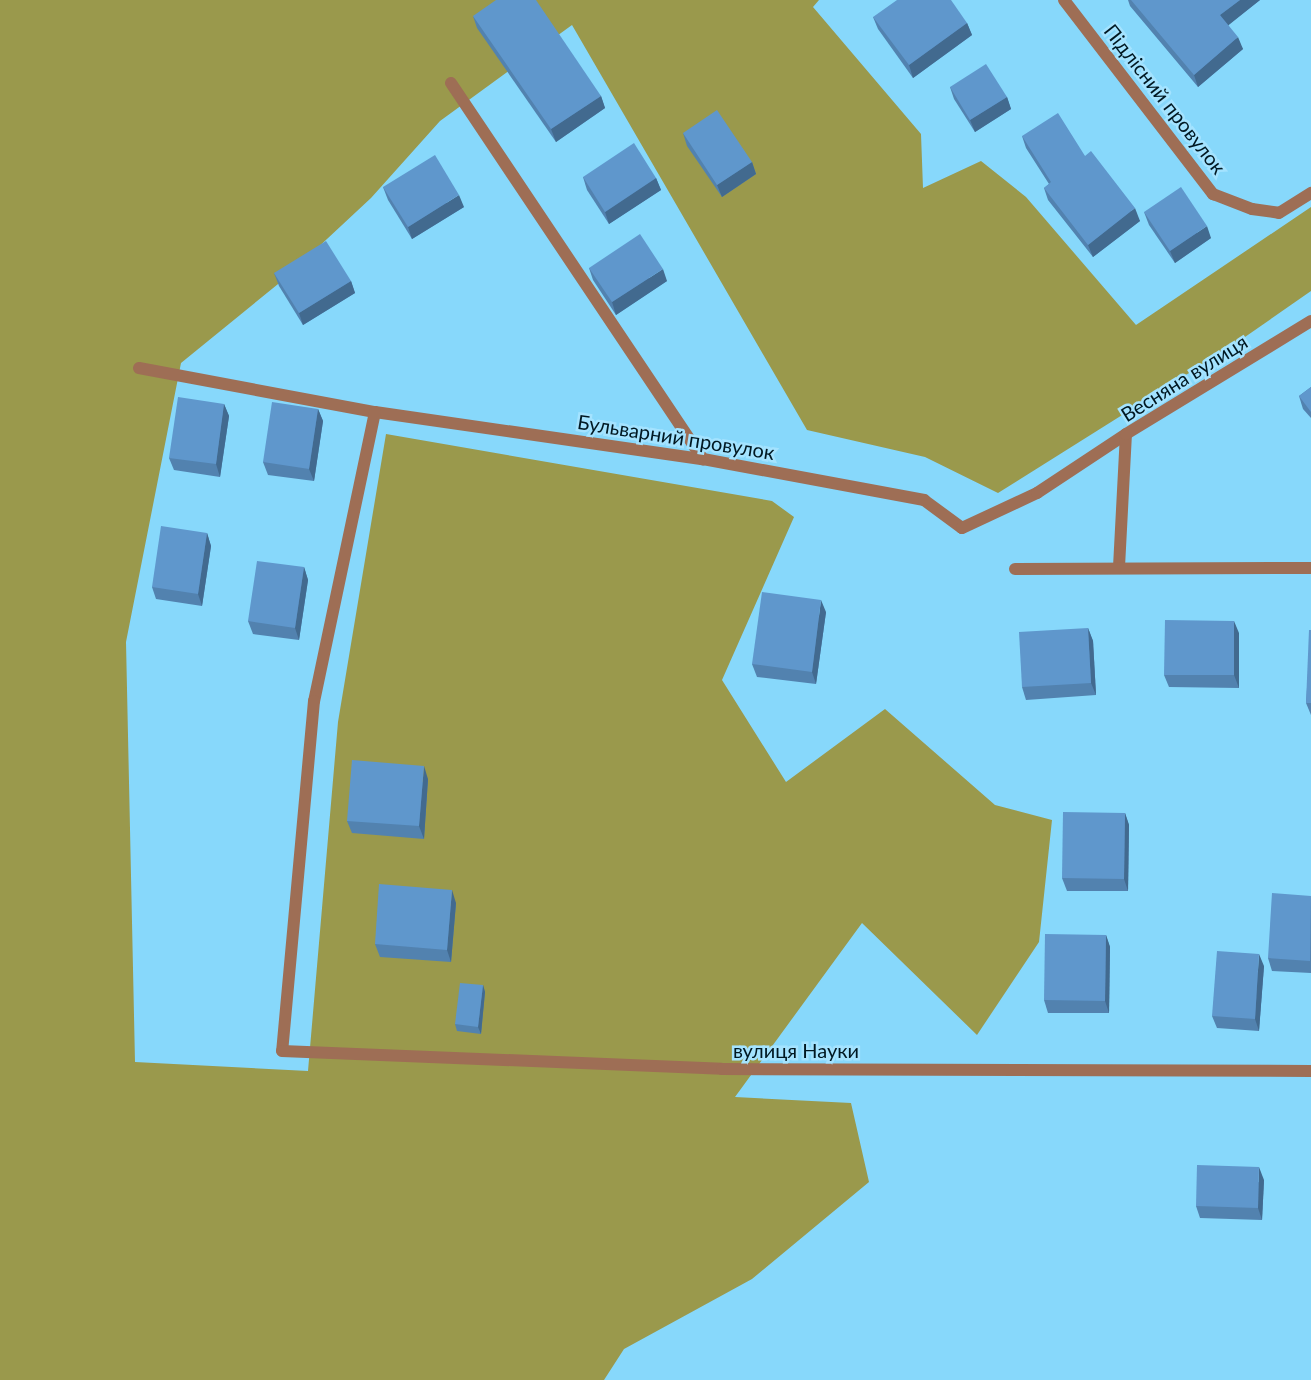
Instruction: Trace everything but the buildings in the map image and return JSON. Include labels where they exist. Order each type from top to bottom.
[{"type":"street","name":"Підлісний провулок","points":[[1064,0],[1213,194],[1252,208],[1279,213],[1311,192]]},
{"type":"street","points":[[451,83],[702,459]]},
{"type":"street","name":"Весняна вулиця","points":[[1119,567],[1126,434],[1311,321]]},
{"type":"street","name":"Бульварний провулок","points":[[139,368],[375,412],[702,459],[924,500],[962,528],[1037,493],[1126,434]]},
{"type":"street","name":"вулиця Науки","points":[[375,412],[314,701],[282,1051],[722,1069],[1311,1071]]},
{"type":"street","points":[[1016,569],[1311,568]]},
{"type":"shaded area","points":[[0,0],[819,0],[813,7],[921,134],[923,188],[981,161],[1026,197],[1136,325],[1311,207],[1311,291],[1232,346],[998,493],[925,457],[807,430],[572,25],[440,121],[371,198],[283,280],[181,363],[126,642],[135,1062],[308,1071],[338,722],[386,434],[772,501],[794,517],[722,680],[786,782],[885,709],[995,805],[1052,820],[1039,942],[977,1035],[862,923],[735,1097],[851,1103],[869,1182],[752,1279],[624,1349],[604,1380],[0,1380]]}]
